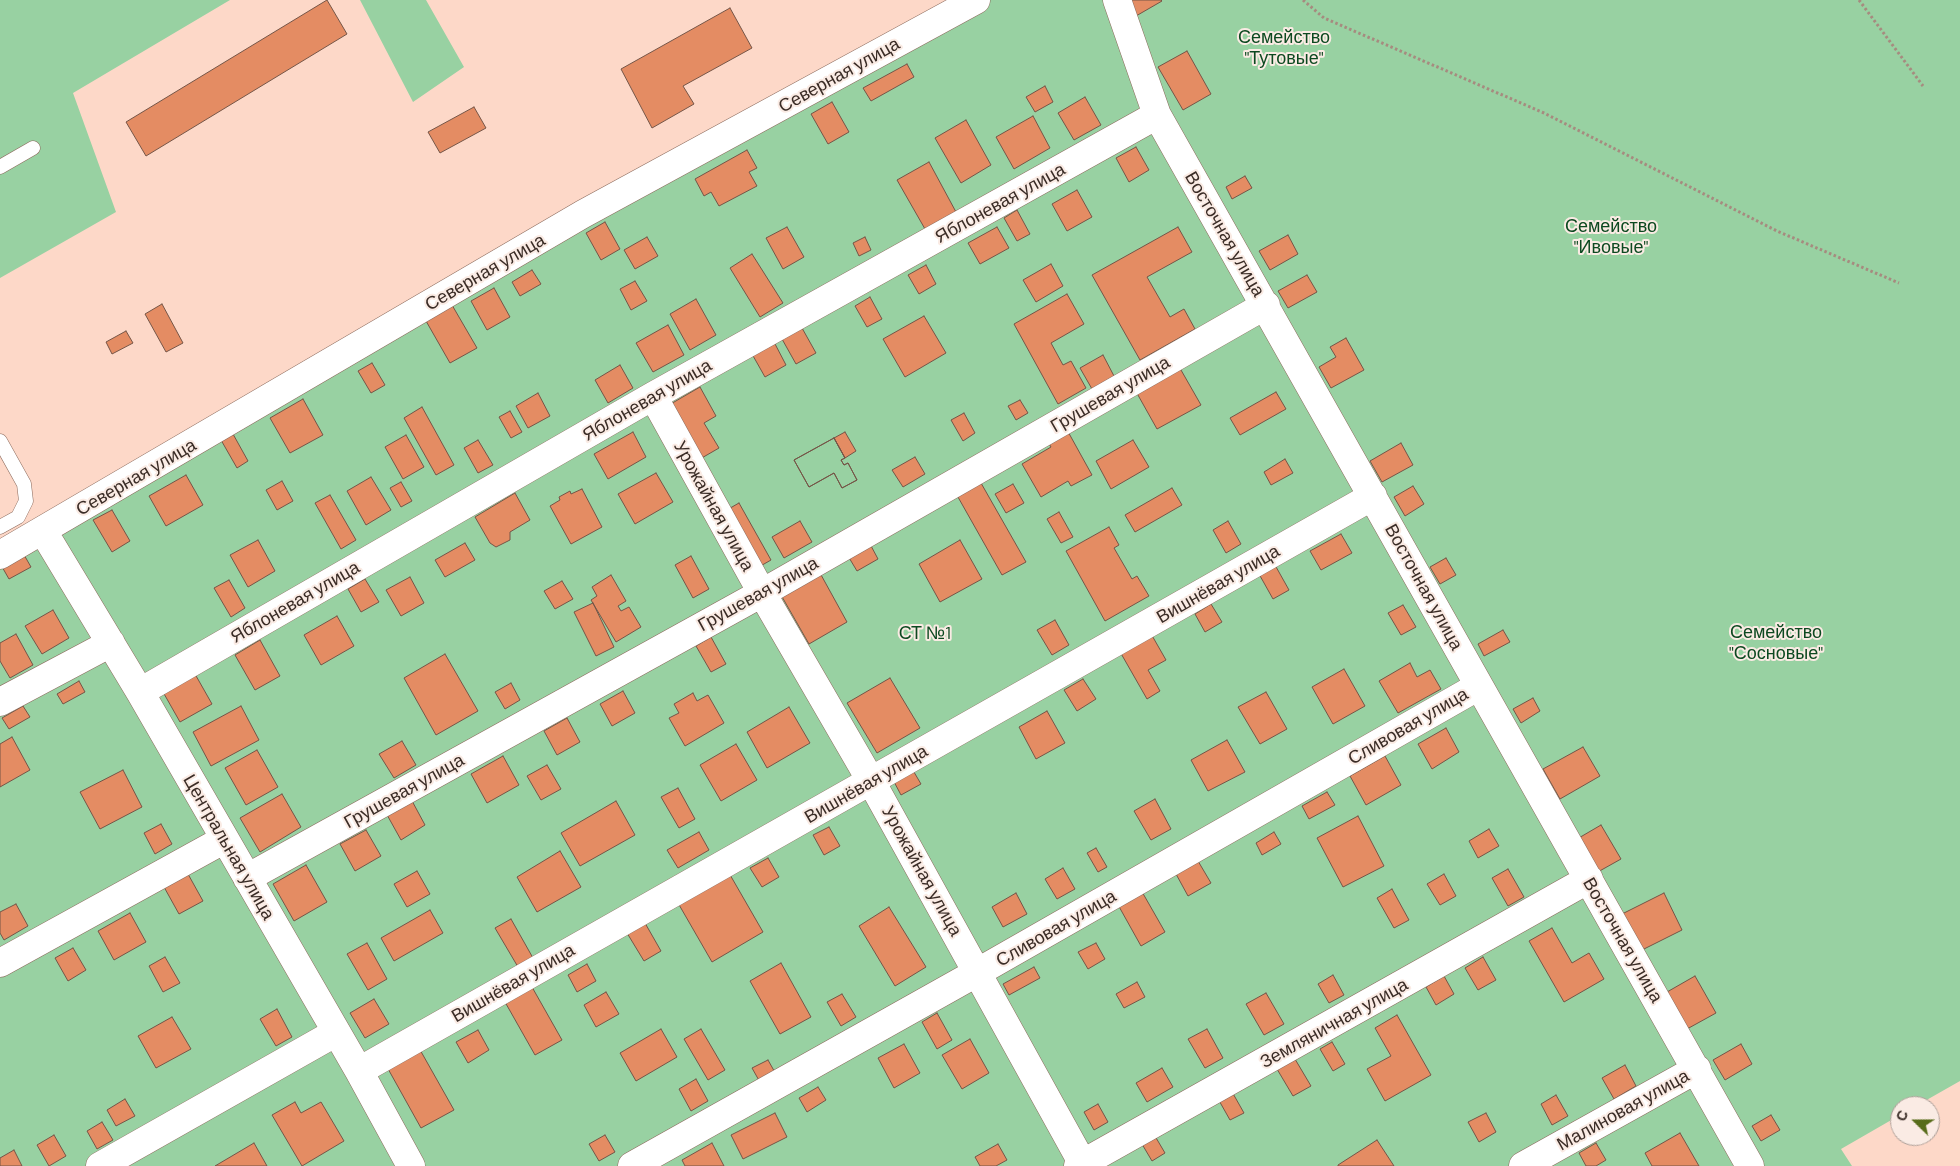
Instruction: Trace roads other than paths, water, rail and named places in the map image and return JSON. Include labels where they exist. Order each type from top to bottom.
[{"type":"street","name":"Северная улица","points":[[0,555],[583,214],[976,0]]},
{"type":"street","name":"Восточная улица","points":[[1117,0],[1157,115],[1266,305],[1750,1166]]},
{"type":"street","name":"Яблоневая улица","points":[[140,692],[653,396],[1157,115]]},
{"type":"street","name":"Грушевая улица","points":[[247,878],[762,592],[1266,305]]},
{"type":"street","name":"Урожайная улица","points":[[653,396],[978,972],[1082,1165]]},
{"type":"street","name":"Вишнёвая улица","points":[[359,1071],[1373,496]]},
{"type":"street","name":"Центральная улица","points":[[43,531],[140,692],[335,1033],[359,1071],[411,1166]]},
{"type":"street","points":[[0,702],[111,642]]},
{"type":"street","name":"Сливовая улица","points":[[632,1166],[978,972],[1479,686]]},
{"type":"street","points":[[0,963],[225,840]]},
{"type":"street","name":"Земляничная улица","points":[[1082,1165],[1589,879]]},
{"type":"street","points":[[100,1166],[335,1033]]},
{"type":"street","name":"Малиновая улица","points":[[1523,1166],[1696,1069]]},
{"type":"lane","points":[[0,167],[33,148]]},
{"type":"lane","points":[[0,441],[24,484],[26,501],[18,518],[0,527]]},
{"type":"park label","name":"Семейство \"Тутовые\"","points":[[1284,47]]},
{"type":"park label","name":"Семейство \"Ивовые\"","points":[[1611,236]]},
{"type":"park label","name":"СТ №1","points":[[925,633]]},
{"type":"park label","name":"Семейство \"Сосновые\"","points":[[1776,642]]}]
